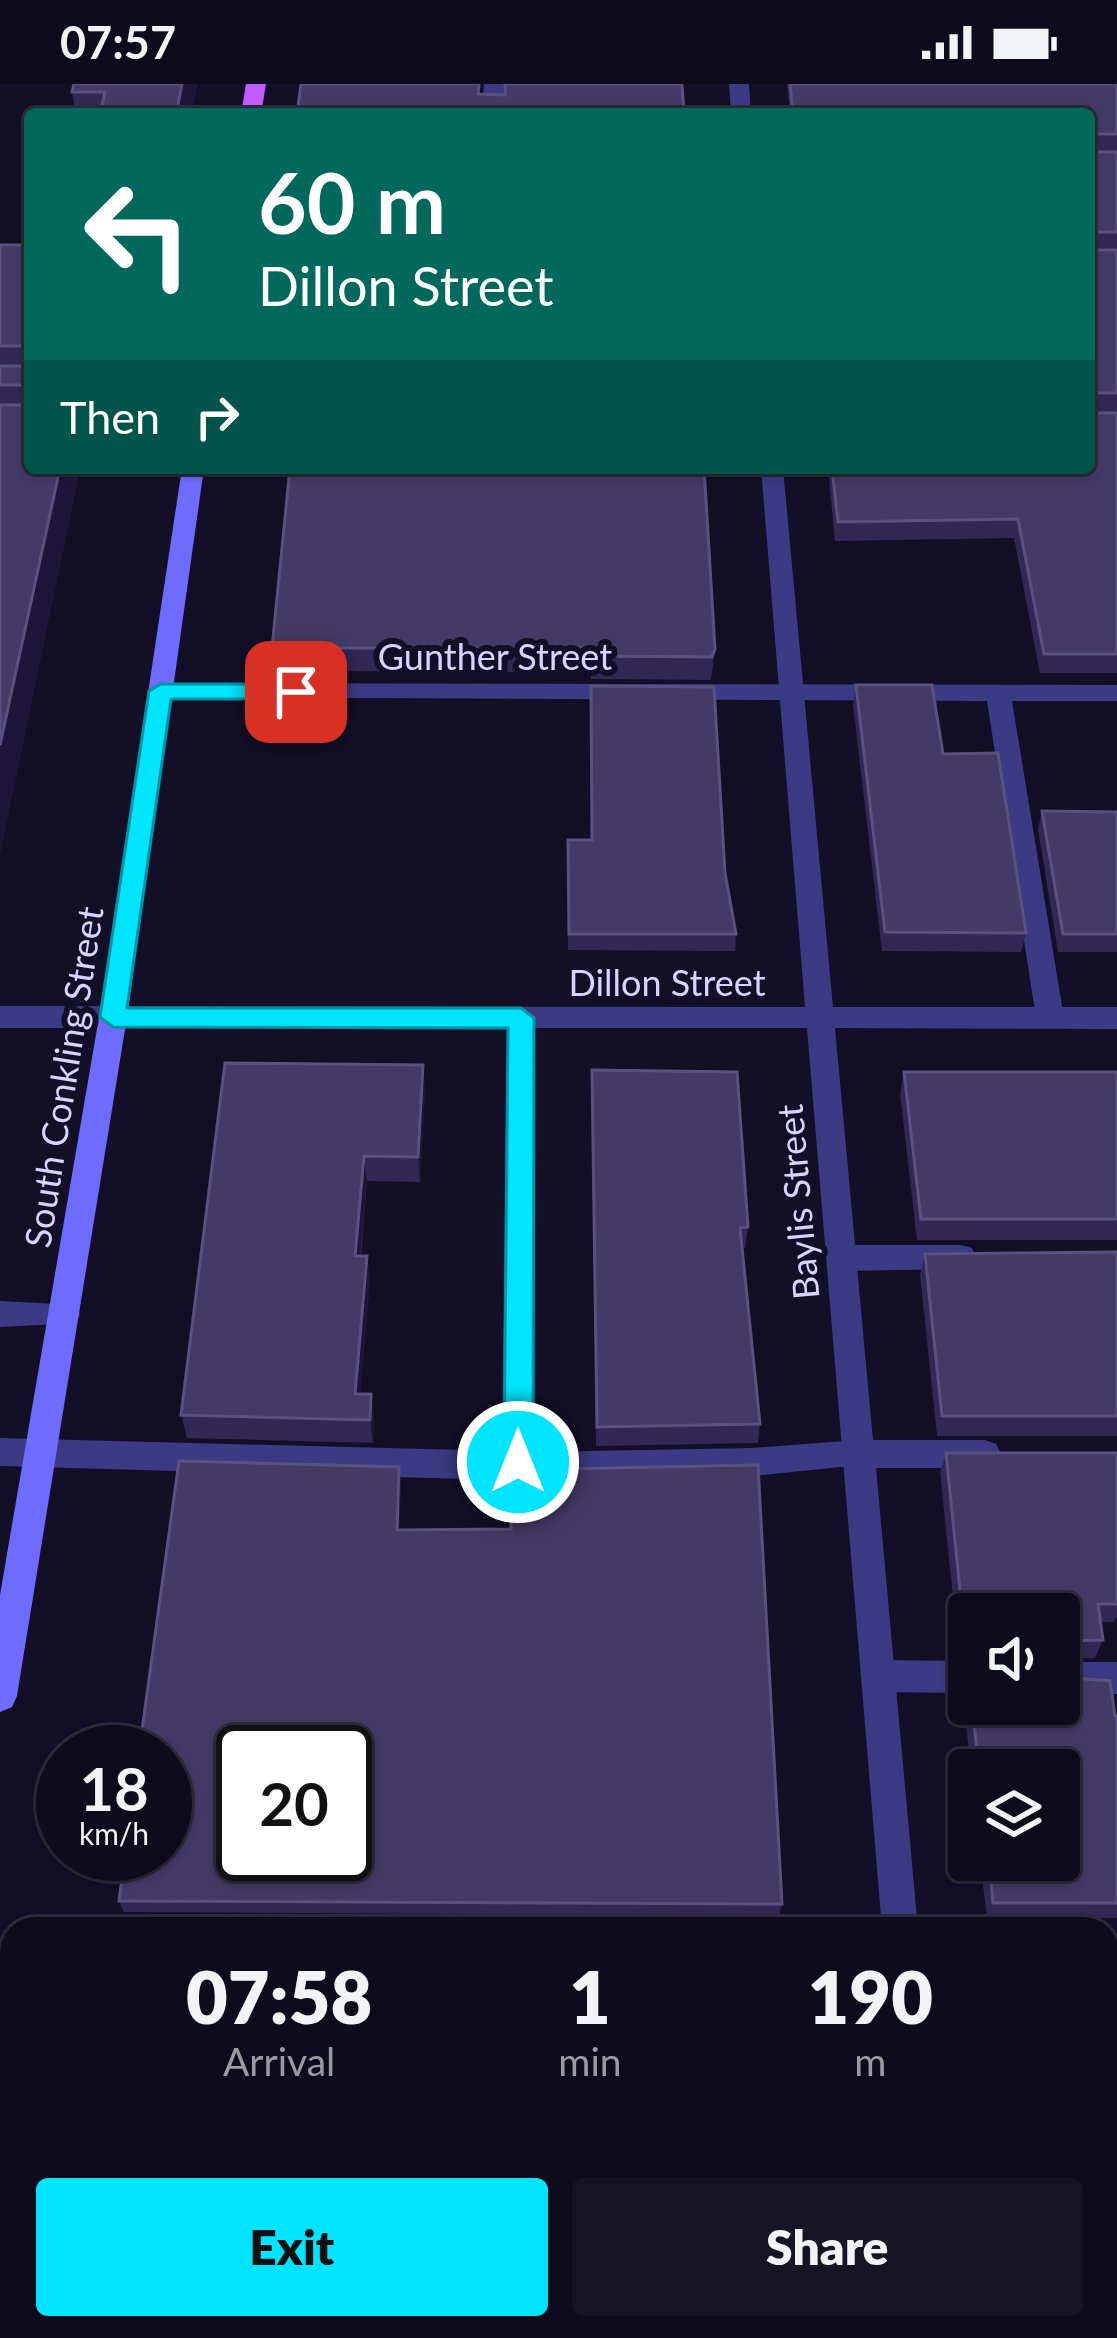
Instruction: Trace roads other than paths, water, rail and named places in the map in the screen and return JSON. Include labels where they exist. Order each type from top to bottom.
[{"type":"street","name":"South Conkling Street","points":[[0,1696],[113,1017],[192,474]]},
{"type":"street","name":"Baylis Street","points":[[773,474],[899,1917]]},
{"type":"street","name":"Gunther Street","points":[[161,691],[1117,693]]},
{"type":"street","points":[[998,693],[1050,1018]]},
{"type":"street","name":"Dillon Street","points":[[0,1017],[1117,1018]]},
{"type":"street","points":[[518,1462],[521,1018]]},
{"type":"street","points":[[841,1258],[1002,1257]]},
{"type":"street","points":[[0,1314],[65,1314]]},
{"type":"street","points":[[0,1452],[760,1464],[859,1454],[1023,1454]]},
{"type":"street","points":[[878,1676],[948,1677]]},
{"type":"street","points":[[1080,1678],[1117,1678]]}]
